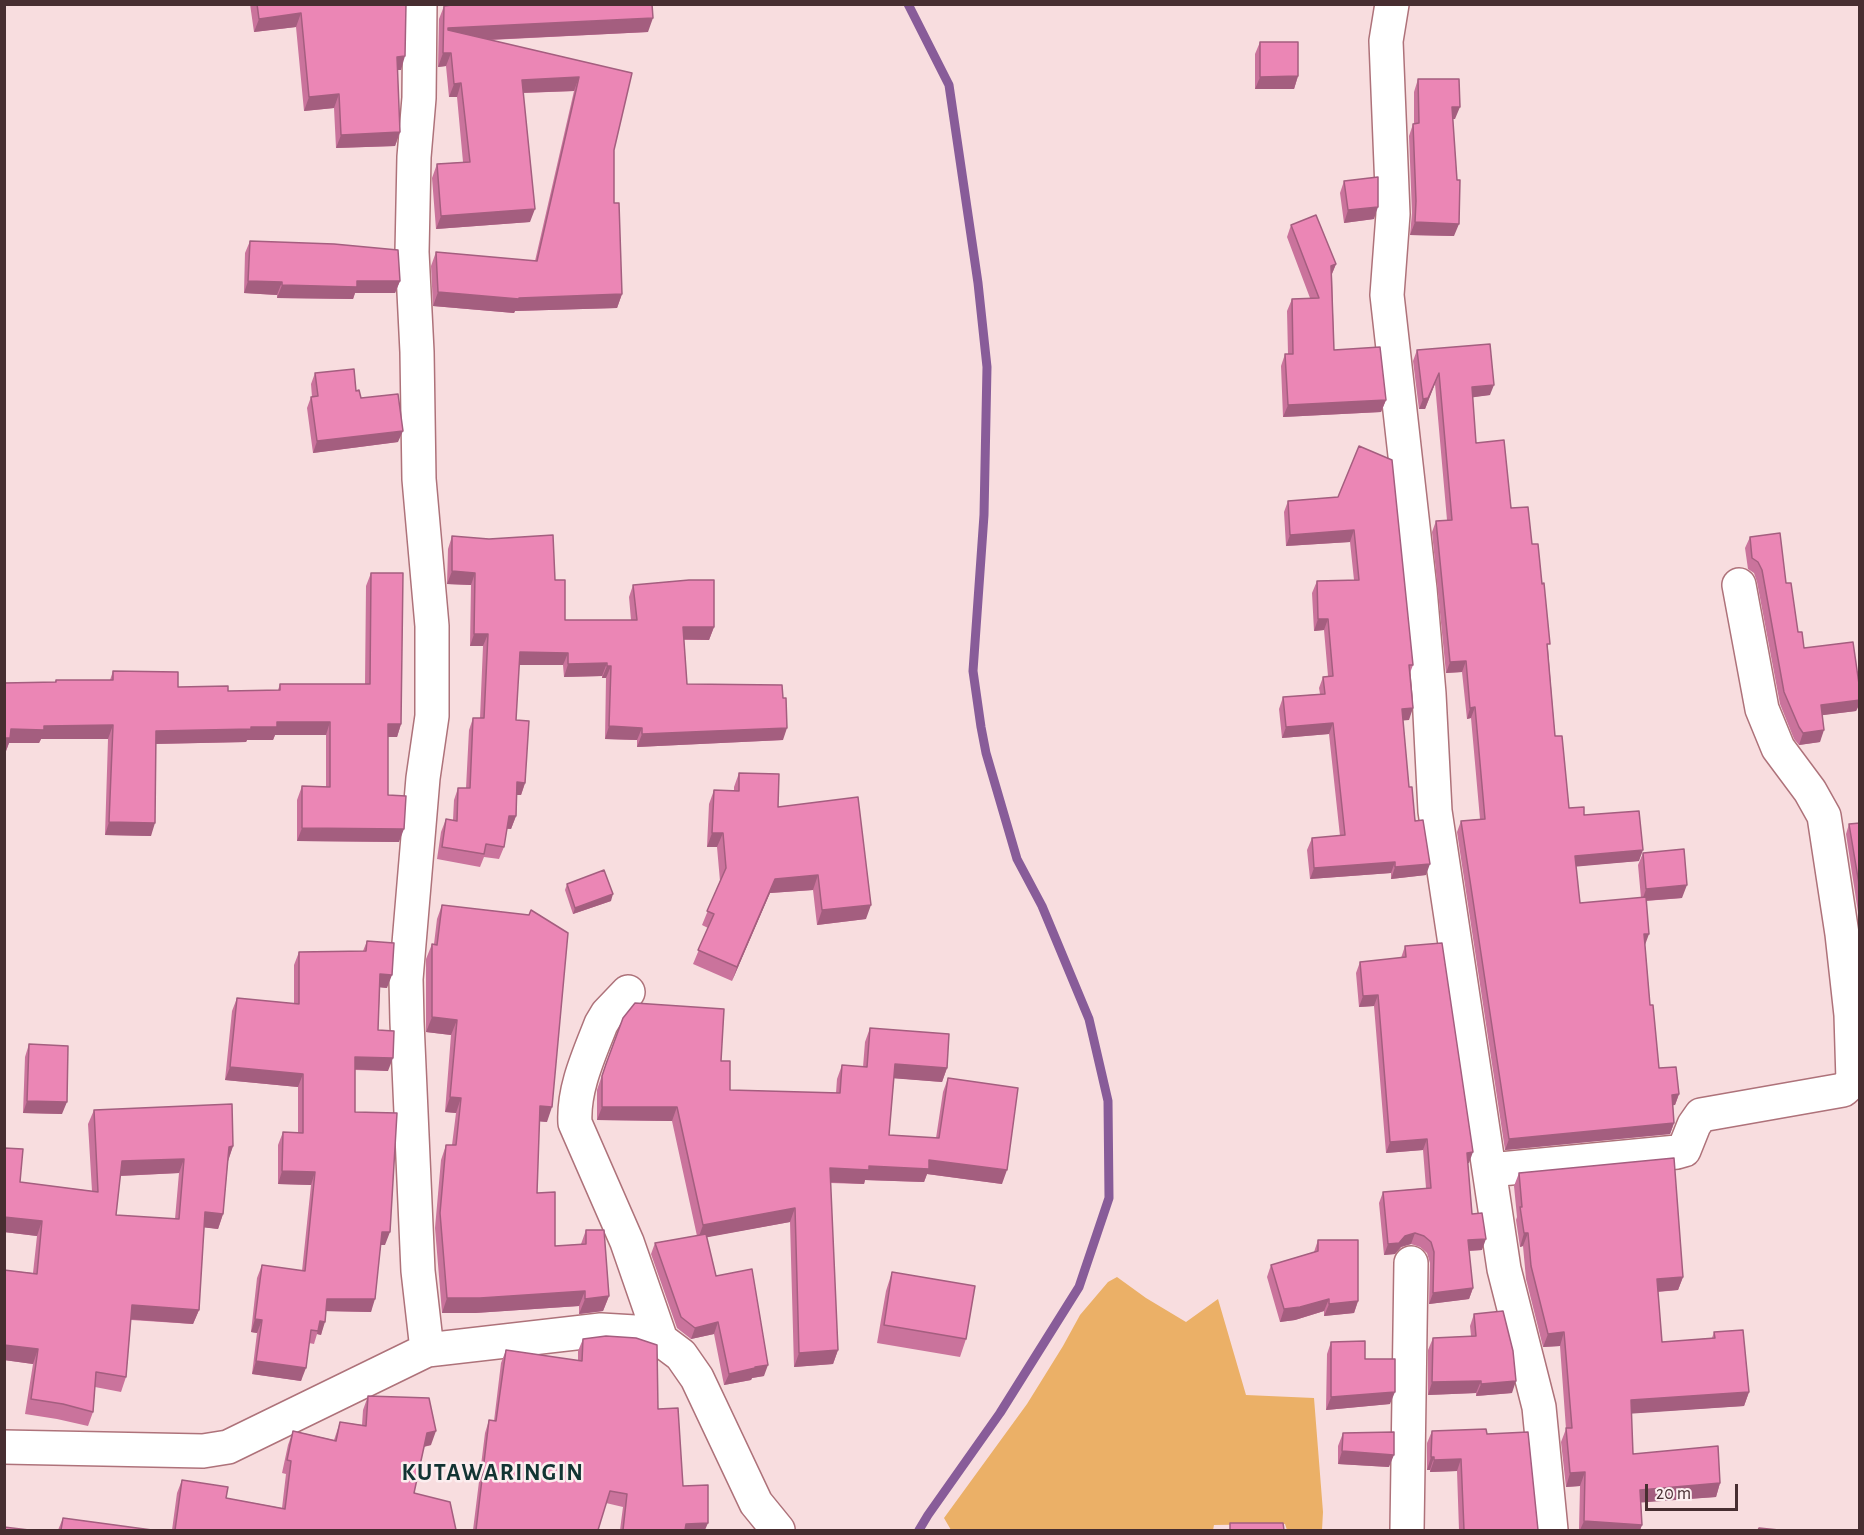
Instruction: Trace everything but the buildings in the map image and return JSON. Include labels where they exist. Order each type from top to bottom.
[{"type":"street","points":[[420,4],[419,98],[414,158],[412,252],[417,352],[419,479],[432,626],[432,716],[423,778],[410,931],[406,979],[406,1022],[418,1271],[428,1350]]},
{"type":"street","points":[[1392,4],[1386,41],[1393,214],[1387,295],[1420,589],[1429,694],[1435,811],[1504,1269],[1539,1407],[1551,1530]]},
{"type":"street","points":[[1490,1170],[1677,1152],[1684,1150],[1694,1125],[1701,1115],[1843,1090],[1854,1081],[1850,1004],[1824,816],[1810,791],[1778,748],[1762,709],[1739,585]]},
{"type":"street","points":[[628,992],[607,1014],[601,1024],[577,1096],[574,1110],[575,1123],[579,1137],[627,1242],[661,1340]]},
{"type":"street","points":[[1407,1530],[1411,1263]]},
{"type":"street","points":[[4,1447],[203,1451],[228,1447],[428,1350],[602,1330],[636,1332],[661,1340],[681,1355],[697,1378],[756,1503],[778,1530]]},
{"type":"shaded area","points":[[1117,1277],[1186,1322],[1218,1299],[1246,1395],[1314,1398],[1323,1512],[1322,1530],[1287,1530],[1285,1524],[1214,1525],[1213,1530],[951,1530],[944,1518],[1027,1404],[1080,1315],[1108,1282]]},
{"type":"waterway","points":[[908,4],[949,85],[978,283],[987,367],[984,515],[973,671],[981,727],[986,753],[1017,859],[1042,906],[1089,1019],[1108,1101],[1109,1198],[1079,1287],[1000,1413],[919,1530]]},
{"type":"district","name":"KUTAWARINGIN","points":[[493,1473]]}]
